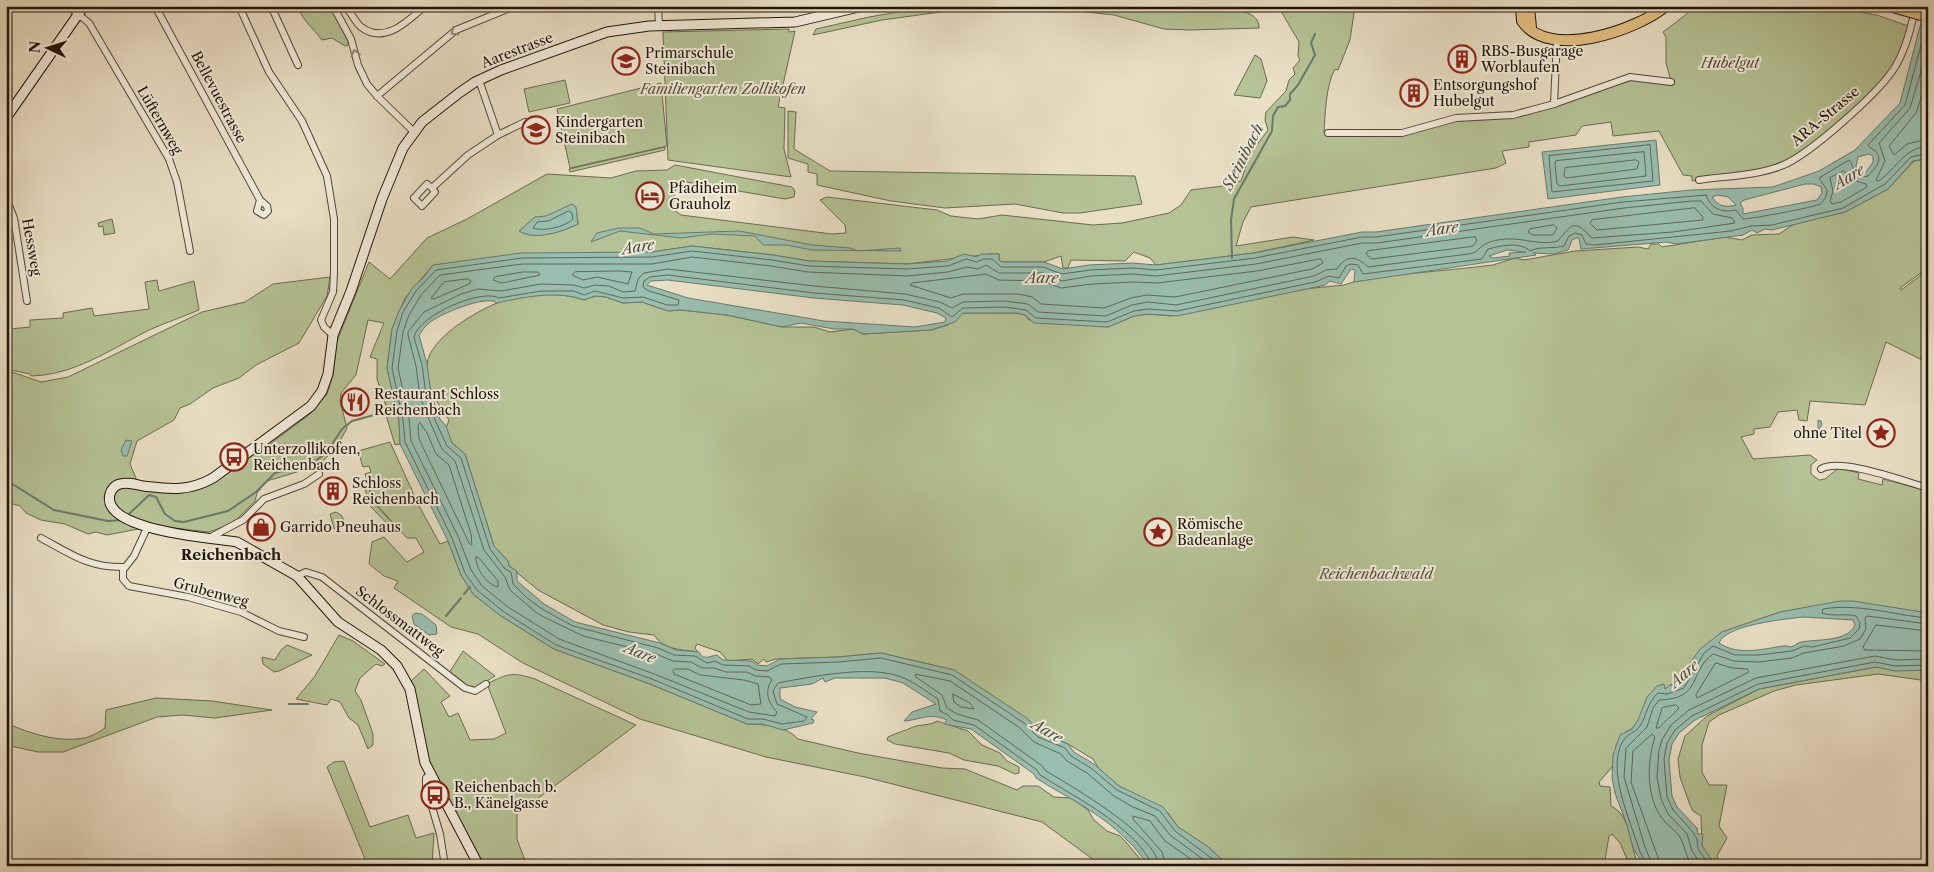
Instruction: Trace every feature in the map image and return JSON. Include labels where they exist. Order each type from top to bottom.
[{"type":"main road","points":[[1521,6],[1522,21],[1537,33],[1556,38],[1591,38],[1622,31],[1651,18],[1666,6]]},
{"type":"main road","points":[[1529,6],[1531,28]]},
{"type":"main road","points":[[1889,6],[1928,17]]},
{"type":"street","points":[[6,118],[81,10],[68,6]]},
{"type":"street","name":"Bellevuestrasse","points":[[155,6],[260,200]]},
{"type":"street","points":[[271,6],[298,65]]},
{"type":"street","points":[[333,6],[351,39],[365,80],[376,96],[413,131]]},
{"type":"street","points":[[344,6],[360,26],[372,33],[379,34],[395,30],[425,6]]},
{"type":"street","points":[[376,96],[456,30],[515,6]]},
{"type":"street","points":[[658,6],[659,25]]},
{"type":"street","name":"Aarestrasse","points":[[147,528],[135,524],[113,509],[110,503],[110,492],[120,484],[167,490],[198,486],[213,478],[311,406],[325,383],[333,335],[368,245],[388,183],[403,148],[413,131],[446,103],[479,80],[596,35],[625,28],[659,25],[795,22],[863,6]]},
{"type":"street","name":"ARA-Strasse","points":[[1698,180],[1756,172],[1782,166],[1819,141],[1847,118],[1894,68],[1906,43],[1916,6]]},
{"type":"street","points":[[241,7],[269,72],[302,121],[327,176],[334,220],[334,273],[332,292],[321,320],[324,327],[333,335]]},
{"type":"street","name":"Lüfternweg","points":[[81,10],[169,158],[177,182],[190,251]]},
{"type":"street","points":[[1554,104],[1556,38]]},
{"type":"street","points":[[1328,133],[1402,133],[1450,119],[1504,116],[1554,104],[1630,77],[1671,82]]},
{"type":"street","points":[[479,80],[498,135]]},
{"type":"street","points":[[432,188],[468,155],[498,135],[525,122]]},
{"type":"street","name":"Hessweg","points":[[6,198],[14,218],[27,301]]},
{"type":"street","points":[[1821,469],[1837,465],[1884,475],[1928,488]]},
{"type":"street","points":[[211,537],[243,520],[264,499],[304,484],[318,474]]},
{"type":"street","points":[[41,538],[90,564],[104,568],[124,567],[134,556],[147,528],[211,537],[242,543],[297,576],[338,622],[381,650],[401,672],[410,689],[421,751],[430,775],[480,866]]},
{"type":"street","name":"Grubenweg","points":[[124,567],[123,578],[132,588],[175,594],[241,612],[279,631],[304,637]]},
{"type":"street","name":"Schlossmattweg","points":[[297,576],[306,572],[322,577],[465,688],[474,691],[486,684]]},
{"type":"street","points":[[430,775],[426,778],[426,787],[440,834],[444,866]]},
{"type":"green space","points":[[297,6],[330,6],[348,41],[348,45],[345,46],[332,38],[322,40],[305,20]]},
{"type":"green space","points":[[933,6],[1222,6],[1251,15],[1258,22],[1259,28],[1164,29],[1114,15],[1077,11],[993,9],[948,11],[882,20],[813,35],[816,29],[869,17]]},
{"type":"green space","name":"Hubelgut","points":[[1278,6],[1355,6],[1350,40],[1338,70],[1335,69],[1330,83],[1326,100],[1324,133],[1391,134],[1439,121],[1504,116],[1630,77],[1671,81],[1666,63],[1666,37],[1663,32],[1696,7],[1789,6],[1840,9],[1877,15],[1911,27],[1894,68],[1840,124],[1800,155],[1756,172],[1692,181],[1692,176],[1683,175],[1659,131],[1613,136],[1611,122],[1582,126],[1576,135],[1529,142],[1529,147],[1502,151],[1506,163],[1496,168],[1251,207],[1243,222],[1236,246],[1293,237],[1314,240],[1254,253],[1156,265],[1150,258],[1134,252],[1125,261],[1071,260],[1068,268],[1063,268],[1061,256],[1044,262],[1002,262],[999,260],[999,254],[991,254],[907,264],[809,261],[692,246],[652,252],[561,254],[433,265],[405,298],[392,329],[387,368],[399,421],[400,444],[395,445],[386,415],[389,415],[377,379],[377,359],[370,357],[384,323],[368,320],[356,375],[341,393],[340,401],[347,428],[339,443],[320,465],[267,481],[257,493],[255,501],[232,524],[209,532],[154,526],[107,535],[96,532],[88,534],[65,524],[41,520],[26,513],[20,506],[6,502],[6,370],[41,382],[68,377],[202,312],[245,302],[273,284],[330,277],[327,296],[299,343],[256,365],[239,378],[213,388],[190,404],[180,408],[174,420],[137,441],[130,464],[136,478],[134,488],[158,492],[192,491],[218,480],[264,445],[266,447],[310,414],[327,394],[333,375],[337,341],[369,262],[390,279],[427,238],[467,219],[547,174],[611,178],[636,171],[667,170],[675,165],[792,187],[795,191],[794,197],[785,199],[686,182],[681,184],[676,190],[674,210],[681,215],[832,234],[846,233],[845,225],[820,200],[827,197],[937,210],[951,216],[978,219],[1002,215],[1093,225],[1122,223],[1169,213],[1181,205],[1191,190],[1223,186],[1241,181],[1250,154],[1268,130],[1265,120],[1266,112],[1286,91],[1289,80],[1295,74],[1293,68],[1300,60],[1298,56],[1299,42]],"holes":[[[572,204],[578,224],[557,232],[533,235],[520,231],[535,217],[546,217]]]},
{"type":"green space","name":"Familiengarten Zollikofen","points":[[789,29],[789,32],[795,31],[778,107],[785,108],[784,149],[791,177],[668,160],[663,32]]},
{"type":"green space","points":[[1255,55],[1261,59],[1267,81],[1260,98],[1234,95]]},
{"type":"green space","points":[[565,80],[570,103],[529,112],[524,89]]},
{"type":"green space","points":[[661,83],[667,146],[570,168],[557,109]]},
{"type":"green space","points":[[788,111],[796,112],[794,149],[830,171],[1135,176],[1142,204],[1080,213],[1063,213],[1015,204],[945,208],[891,201],[817,185],[817,174],[808,172],[808,164],[788,158]]},
{"type":"green space","points":[[665,147],[665,150],[570,172],[569,169]]},
{"type":"green space","name":"Reichenbachwald","points":[[1928,155],[1928,268],[1900,288],[1901,290],[1928,270],[1928,363],[1886,342],[1865,405],[1810,401],[1807,421],[1799,420],[1797,410],[1778,412],[1770,427],[1754,429],[1754,434],[1741,437],[1753,459],[1810,455],[1817,460],[1811,465],[1811,474],[1819,480],[1825,479],[1837,470],[1843,469],[1859,473],[1858,479],[1882,485],[1883,479],[1928,491],[1928,613],[1860,603],[1780,612],[1722,632],[1700,650],[1686,670],[1681,684],[1670,685],[1666,689],[1663,688],[1663,684],[1632,729],[1627,731],[1616,745],[1614,765],[1599,782],[1600,786],[1610,787],[1611,806],[1618,811],[1627,825],[1639,866],[1630,866],[1620,843],[1612,834],[1609,836],[1604,866],[1229,866],[1207,846],[1178,827],[1168,813],[1119,786],[1099,769],[1093,759],[1068,744],[1040,733],[1027,719],[954,670],[881,653],[838,657],[776,659],[766,662],[764,659],[758,664],[752,659],[728,661],[720,652],[697,644],[695,648],[698,652],[668,647],[654,635],[629,632],[603,625],[538,590],[509,566],[508,561],[494,546],[465,454],[452,443],[446,428],[449,420],[433,394],[428,380],[427,364],[430,354],[445,336],[466,319],[477,313],[497,303],[518,297],[564,295],[584,300],[595,296],[606,297],[623,303],[642,302],[668,311],[681,310],[727,315],[782,327],[814,327],[830,332],[853,329],[863,334],[931,330],[948,325],[963,313],[1017,313],[1025,315],[1029,320],[1108,327],[1134,316],[1148,314],[1172,316],[1304,289],[1344,285],[1366,278],[1493,265],[1515,258],[1524,260],[1575,251],[1638,247],[1648,249],[1651,244],[1659,244],[1662,247],[1725,237],[1742,240],[1752,235],[1779,234],[1794,224],[1845,212],[1888,189],[1914,161],[1925,159]]},
{"type":"green space","points":[[112,219],[115,233],[104,235],[103,226],[99,227],[98,223]]},
{"type":"green space","points":[[157,280],[159,291],[194,281],[199,310],[149,330],[106,353],[62,371],[47,375],[31,376],[30,374],[6,369],[6,335],[10,335],[10,329],[30,327],[30,320],[63,318],[63,313],[92,308],[94,316],[149,309],[145,282]]},
{"type":"green space","points":[[390,442],[419,506],[440,544],[448,541],[461,575],[473,594],[501,616],[554,649],[650,684],[747,724],[767,725],[788,731],[798,739],[858,753],[942,768],[965,769],[1017,790],[1023,786],[1038,786],[1054,797],[1071,798],[1088,810],[1094,820],[1107,831],[1120,836],[1146,866],[1102,866],[1042,822],[865,777],[766,757],[640,719],[523,663],[478,634],[451,627],[394,588],[398,581],[384,576],[369,564],[372,542],[384,537],[407,562],[424,552],[416,538],[407,538],[375,503],[365,474],[371,472],[369,466],[363,467],[358,451]]},
{"type":"green space","points":[[366,480],[374,503],[400,531],[397,534],[371,507],[362,481]]},
{"type":"green space","points":[[336,512],[344,520],[341,525],[334,529],[330,514]]},
{"type":"green space","points":[[339,635],[353,641],[385,664],[382,666],[376,664],[360,678],[355,691],[361,700],[373,734],[373,745],[368,749],[358,725],[349,718],[340,702],[331,699],[327,705],[296,699],[315,676]]},
{"type":"green space","points":[[287,645],[312,655],[274,672],[263,664],[262,657],[275,660],[281,650]]},
{"type":"green space","points":[[463,651],[495,676],[476,687],[462,684],[449,673]]},
{"type":"green space","points":[[1876,667],[1928,672],[1928,681],[1878,674],[1796,685],[1774,691],[1719,715],[1709,722],[1702,745],[1702,772],[1709,785],[1727,785],[1719,826],[1727,838],[1717,856],[1721,866],[1716,866],[1702,846],[1701,816],[1693,811],[1680,777],[1678,759],[1685,736],[1707,716],[1759,689]]},
{"type":"green space","points":[[424,669],[450,696],[441,702],[449,717],[458,713],[470,740],[494,739],[506,733],[487,684],[511,675],[521,675],[535,679],[636,725],[517,814],[517,839],[527,866],[483,866],[428,762],[411,681]]},
{"type":"green space","points":[[156,698],[212,701],[272,710],[215,718],[183,715],[157,717],[63,752],[38,752],[6,745],[6,723],[54,738],[84,738],[105,728],[106,710]]},
{"type":"green space","points":[[937,721],[968,731],[982,745],[1000,753],[1007,761],[1019,767],[1019,773],[1015,774],[998,766],[964,760],[949,753],[895,744],[887,740],[888,737],[913,727]]},
{"type":"green space","points":[[344,761],[370,827],[408,815],[416,838],[434,833],[432,866],[368,866],[327,767],[334,762]]},
{"type":"water","name":"Aare","points":[[1928,6],[1928,155],[1925,159],[1913,161],[1888,189],[1845,212],[1772,230],[1765,229],[1757,233],[1752,230],[1743,235],[1676,244],[1667,242],[1581,249],[1579,238],[1576,238],[1572,240],[1568,250],[1554,254],[1533,253],[1536,255],[1354,282],[1355,270],[1351,269],[1341,284],[1330,281],[1325,285],[1177,316],[1148,314],[1134,316],[1108,327],[1034,323],[1025,315],[1017,313],[963,313],[955,322],[931,330],[863,334],[853,329],[834,329],[801,323],[782,327],[727,315],[681,310],[668,311],[642,302],[623,303],[606,297],[595,296],[584,300],[563,295],[552,295],[497,303],[483,301],[473,303],[434,319],[419,335],[427,364],[431,394],[440,419],[446,426],[452,443],[465,454],[494,546],[508,561],[509,566],[517,571],[517,581],[544,604],[575,622],[660,643],[676,650],[699,652],[705,657],[717,655],[723,660],[752,661],[757,665],[767,666],[780,659],[881,653],[954,670],[1028,719],[1040,733],[1068,744],[1074,752],[1094,764],[1119,786],[1163,807],[1178,827],[1207,846],[1229,866],[1149,866],[1129,842],[1106,821],[1036,778],[1034,774],[971,729],[944,724],[947,720],[935,717],[904,721],[912,712],[936,704],[903,683],[885,678],[835,678],[825,682],[823,678],[812,684],[780,688],[780,699],[795,707],[817,712],[811,719],[814,720],[813,723],[783,730],[762,724],[747,724],[650,684],[554,649],[501,616],[473,594],[461,575],[448,541],[400,444],[399,421],[387,368],[392,329],[399,311],[412,288],[433,265],[521,253],[652,252],[692,246],[809,261],[907,264],[947,261],[964,254],[977,257],[981,254],[999,254],[999,260],[1002,262],[1044,262],[1063,269],[1089,265],[1132,263],[1156,265],[1254,253],[1362,232],[1376,232],[1622,197],[1691,190],[1773,187],[1819,171],[1855,150],[1900,103],[1920,26]],"holes":[[[1869,154],[1873,156],[1873,162],[1866,172],[1859,171],[1856,166],[1858,157]],[[1805,184],[1814,184],[1821,187],[1822,193],[1817,200],[1743,214],[1743,208],[1740,203],[1744,200]],[[1718,195],[1728,197],[1736,205],[1722,206],[1712,197]],[[1507,250],[1526,252],[1509,253],[1510,256],[1493,258],[1489,256]],[[668,280],[814,298],[903,305],[937,313],[946,318],[945,322],[915,327],[824,321],[688,298],[647,285],[651,281]]]},
{"type":"water","points":[[1656,140],[1660,185],[1548,199],[1542,152]]},
{"type":"water","points":[[572,204],[576,207],[578,224],[564,230],[541,235],[526,234],[519,231],[535,217],[546,216]]},
{"type":"water","points":[[619,228],[640,228],[654,234],[739,231],[812,245],[850,248],[857,251],[812,250],[786,245],[763,245],[755,236],[712,234],[681,238],[620,231],[591,242],[597,233]]},
{"type":"water","points":[[900,248],[901,251],[864,251]]},
{"type":"water","points":[[1818,420],[1821,421],[1822,425],[1819,429],[1822,433],[1820,439],[1813,436],[1818,429]]},
{"type":"water","points":[[126,440],[132,441],[127,456],[123,456],[121,450]]},
{"type":"water","name":"Aare","points":[[1840,601],[1853,601],[1928,613],[1928,670],[1895,671],[1876,667],[1759,689],[1695,720],[1679,733],[1672,744],[1669,760],[1672,796],[1677,807],[1697,828],[1698,834],[1703,834],[1702,846],[1716,866],[1644,866],[1633,848],[1612,778],[1613,755],[1620,735],[1632,729],[1638,720],[1647,697],[1657,686],[1664,684],[1665,689],[1670,685],[1681,684],[1684,672],[1700,649],[1722,632],[1780,612]],"holes":[[[1803,617],[1853,620],[1855,625],[1846,634],[1832,639],[1801,642],[1791,647],[1742,650],[1726,647],[1719,643],[1724,637],[1743,627],[1770,621]]]},
{"type":"water","points":[[415,613],[422,614],[436,625],[437,634],[429,635],[414,624],[412,616]]},
{"type":"waterway","name":"Steinibach","points":[[1232,258],[1231,220],[1234,199],[1272,131],[1273,116],[1278,107],[1285,106],[1290,100],[1290,94],[1298,85],[1315,55],[1311,43],[1315,34]]},
{"type":"waterway","points":[[128,515],[149,495],[156,497],[165,514],[175,521],[184,522],[228,511],[256,492],[275,473],[313,463],[327,452],[342,429],[352,421],[396,409]]},
{"type":"waterway","points":[[6,480],[54,510],[108,521],[123,520]]},
{"type":"waterway","points":[[464,594],[470,587]]},
{"type":"waterway","points":[[446,616],[461,598]]},
{"type":"waterway","points":[[289,704],[308,704]]},
{"type":"ferry route","points":[[395,400],[431,394]]},
{"type":"place","name":"RBS-Busgarage Worblaufen","points":[[1462,59]]},
{"type":"place","name":"Primarschule Steinibach","points":[[626,61]]},
{"type":"place","name":"Entsorgungshof Hubelgut","points":[[1414,93]]},
{"type":"place","name":"Kindergarten Steinibach","points":[[536,130]]},
{"type":"place","name":"Pfadiheim Grauholz","points":[[650,196]]},
{"type":"place","name":"Restaurant Schloss Reichenbach","points":[[355,402]]},
{"type":"place","name":"ohne Titel","points":[[1881,433]]},
{"type":"place","name":"Unterzollikofen, Reichenbach","points":[[234,457]]},
{"type":"place","name":"Schloss Reichenbach","points":[[333,491]]},
{"type":"place","name":"Garrido Pneuhaus","points":[[261,527]]},
{"type":"place","name":"Römische Badeanlage","points":[[1158,532]]},
{"type":"place","name":"Reichenbach b. B., Känelgasse","points":[[435,795]]},
{"type":"district","name":"Reichenbach","points":[[231,555]]}]
